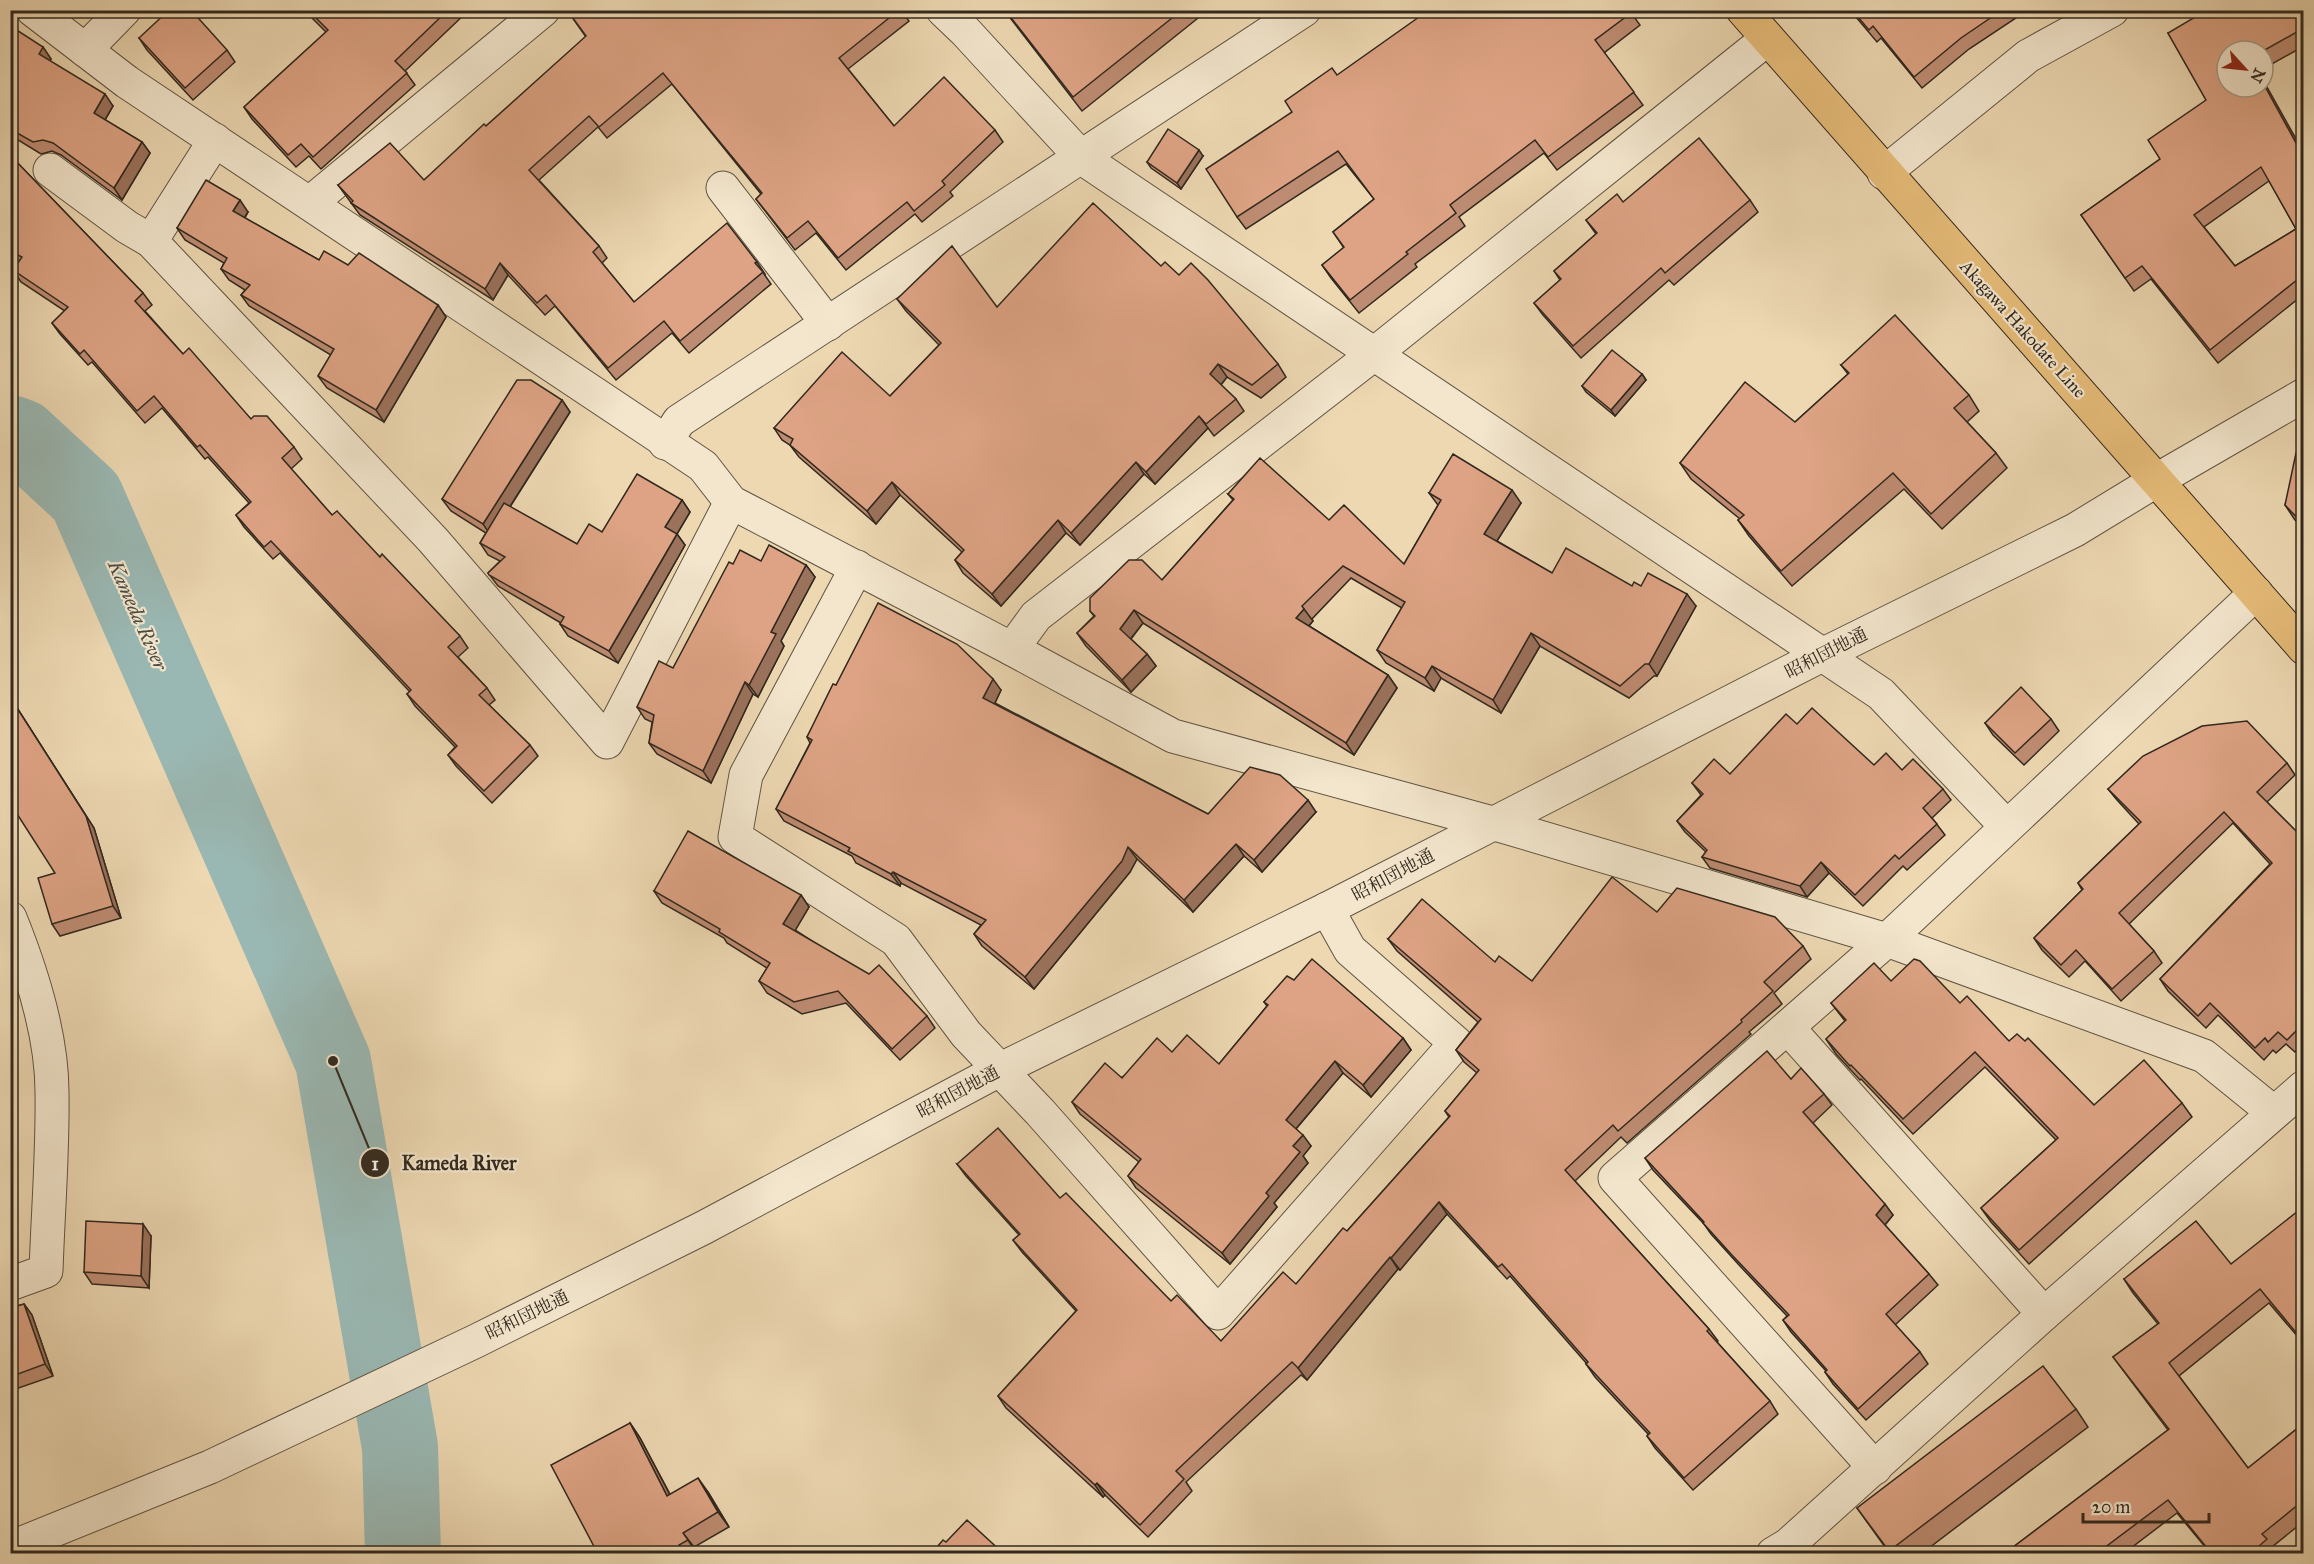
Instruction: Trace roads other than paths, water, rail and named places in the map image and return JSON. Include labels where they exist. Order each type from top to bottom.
[{"type":"main road","name":"Akagawa Hakodate Line","points":[[1743,10],[2304,648]]},
{"type":"street","points":[[33,10],[127,82],[703,466],[731,502],[1173,736],[1492,823],[1887,940],[2204,1056],[2273,1112]]},
{"type":"street","points":[[86,50],[124,10]]},
{"type":"street","points":[[310,203],[543,10]]},
{"type":"street","points":[[943,10],[1082,158],[1881,694],[2006,826]]},
{"type":"street","points":[[665,442],[679,421],[1304,10]]},
{"type":"street","points":[[1884,173],[2028,56],[2100,13]]},
{"type":"street","points":[[1012,649],[1036,616],[1374,354],[1767,39]]},
{"type":"street","points":[[151,241],[215,140]]},
{"type":"street","points":[[50,170],[127,227],[151,241],[433,540],[607,742],[731,502]]},
{"type":"street","points":[[723,188],[828,324]]},
{"type":"street","name":"昭和団地通","points":[[10,1548],[210,1467],[476,1341],[703,1228],[1000,1069],[1327,909],[1822,655],[2075,530],[2304,395]]},
{"type":"street","points":[[857,567],[746,775],[735,837],[896,940],[966,1034],[1218,1313],[1456,1043],[1350,950],[1327,909]]},
{"type":"street","points":[[1875,1468],[1615,1178],[1887,940],[2256,593]]},
{"type":"street","points":[[10,918],[36,995],[46,1042],[52,1090],[46,1271],[10,1284]]},
{"type":"street","points":[[1788,1028],[2044,1314]]},
{"type":"street","points":[[1773,1554],[1788,1545],[2044,1314],[2304,1087]]},
{"type":"waterway","name":"Kameda River","points":[[10,433],[21,437],[86,497],[333,1061],[400,1447],[403,1554]]},
{"type":"place","name":"Kameda River","points":[[333,1061]]}]
